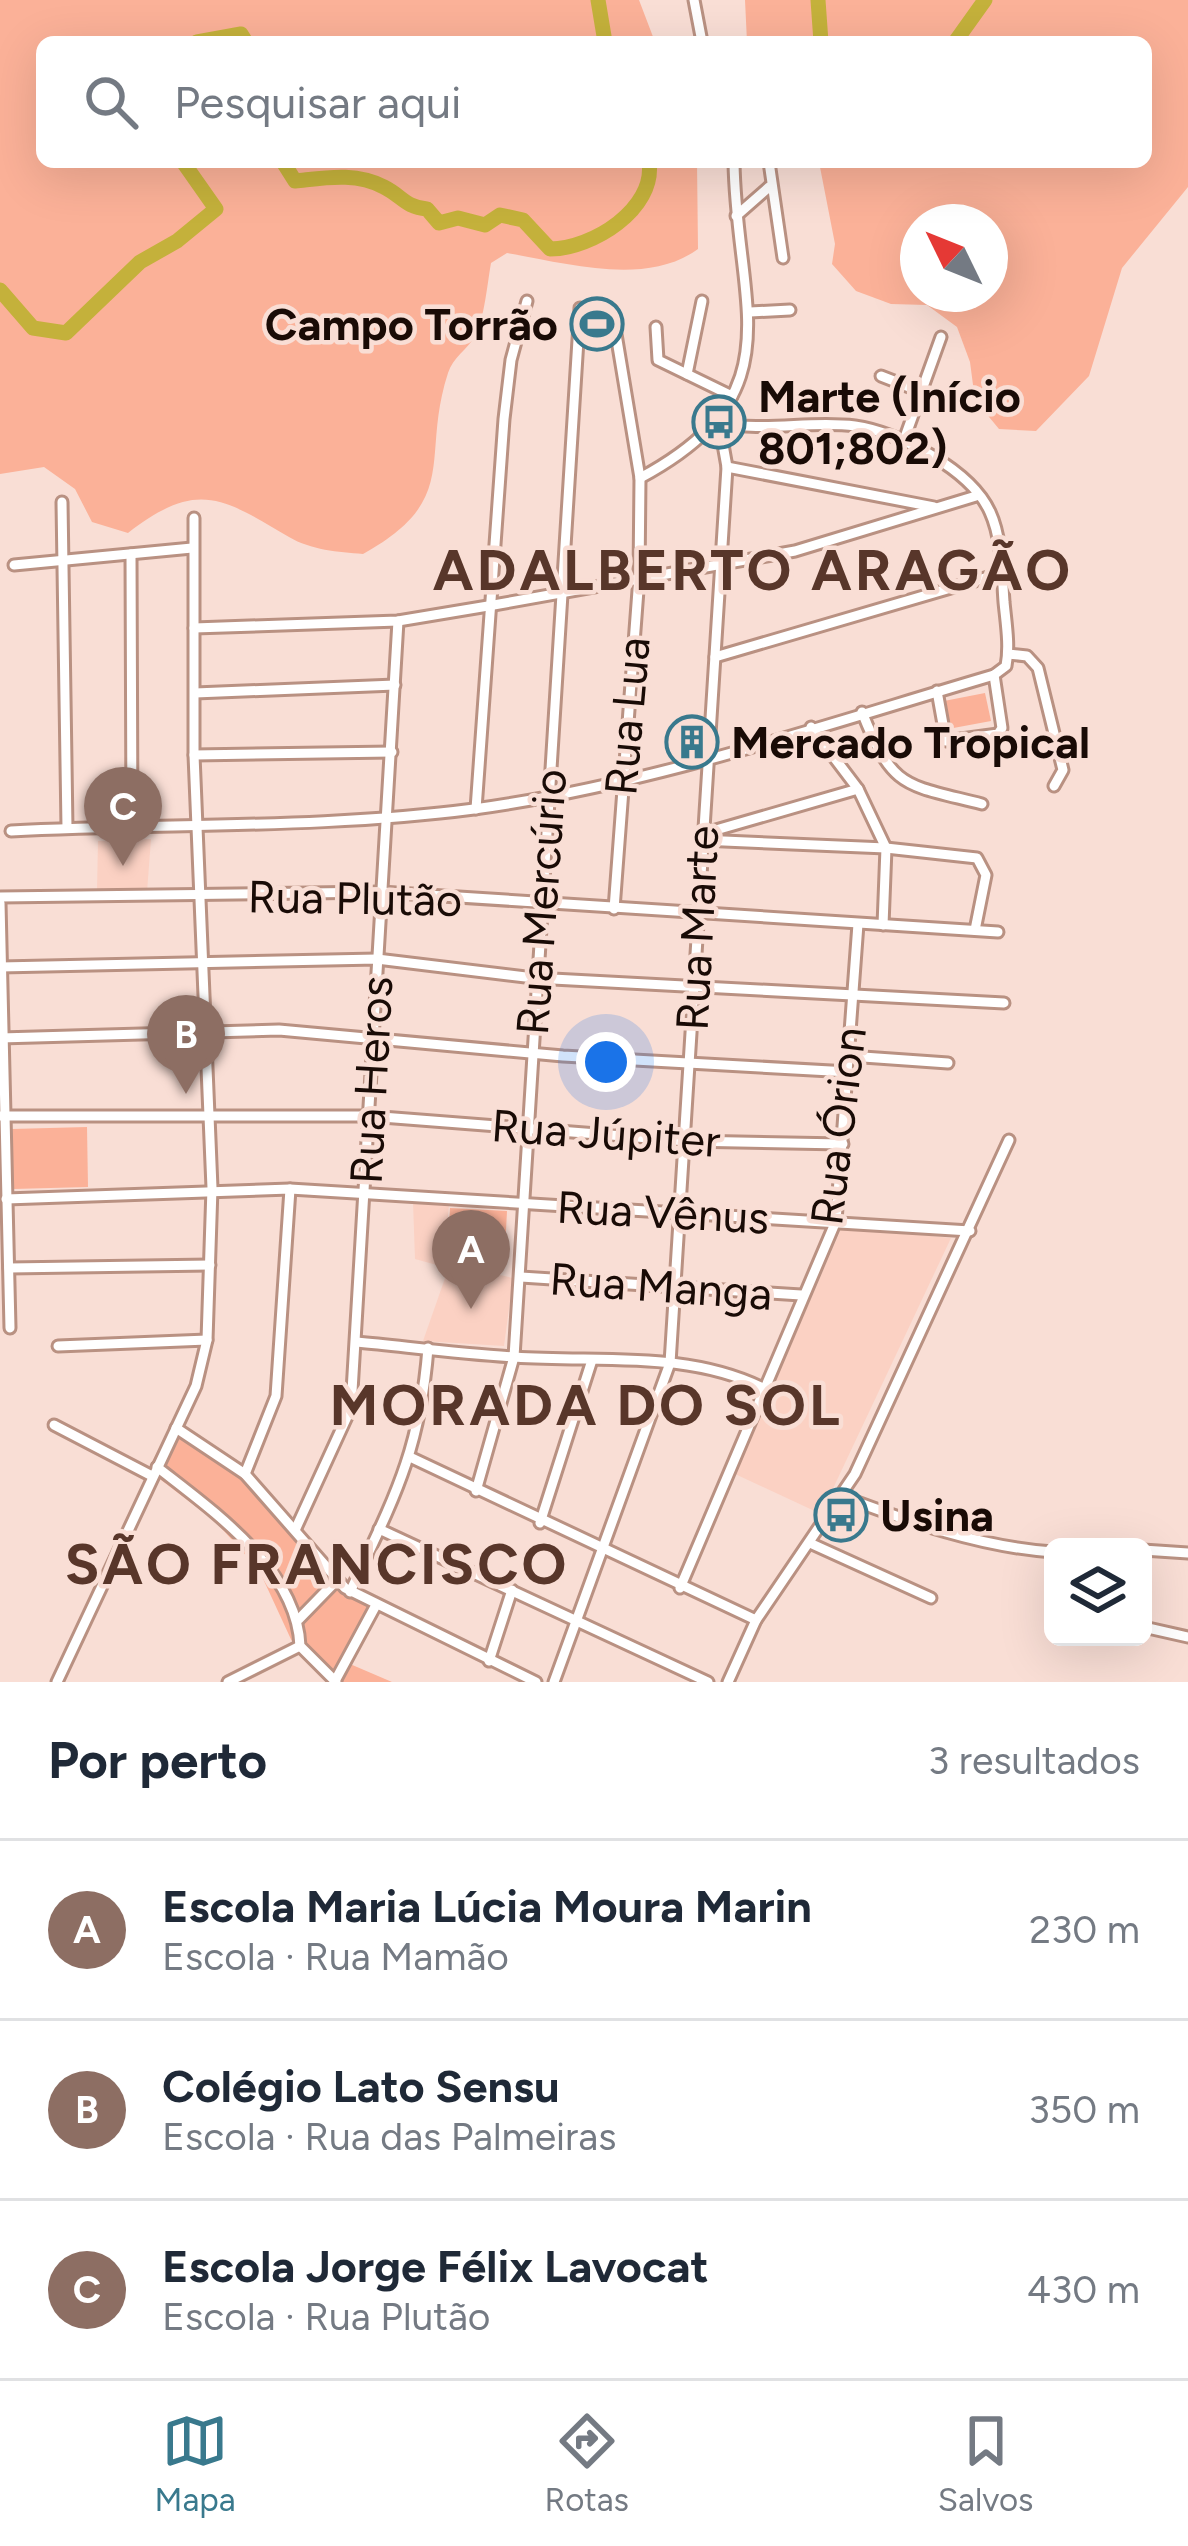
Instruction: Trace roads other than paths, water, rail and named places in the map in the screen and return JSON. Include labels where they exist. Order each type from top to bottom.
[{"type":"street","points":[[694,0],[701,36]]},
{"type":"street","points":[[640,478],[675,459],[718,422],[749,350],[734,168]]},
{"type":"street","points":[[769,168],[783,258]]},
{"type":"street","points":[[736,216],[769,187]]},
{"type":"street","points":[[476,808],[488,606],[512,359],[527,301]]},
{"type":"street","points":[[687,374],[702,301]]},
{"type":"street","name":"Rua Mercúrio","points":[[476,1491],[514,1357],[524,1128],[580,308]]},
{"type":"street","name":"Rua Lua","points":[[612,310],[640,478],[639,577],[620,778],[614,909]]},
{"type":"street","points":[[749,312],[790,310]]},
{"type":"street","points":[[656,327],[658,360],[732,396]]},
{"type":"street","points":[[904,437],[940,338]]},
{"type":"street","points":[[881,376],[922,392]]},
{"type":"street","points":[[718,422],[744,428],[833,423],[904,437],[976,496],[991,514],[1002,573],[1007,660]]},
{"type":"street","name":"Rua Marte","points":[[554,1682],[581,1620],[670,1363],[728,467],[718,422]]},
{"type":"street","points":[[728,467],[937,507]]},
{"type":"street","points":[[194,628],[398,621],[488,606],[828,542],[976,496]]},
{"type":"street","points":[[62,502],[67,828]]},
{"type":"street","points":[[57,1682],[196,1386],[207,1340],[212,1188],[194,755],[194,518]]},
{"type":"street","points":[[14,566],[192,548]]},
{"type":"street","points":[[131,554],[132,828]]},
{"type":"street","points":[[715,657],[1002,573]]},
{"type":"street","name":"Rua Heros","points":[[296,1528],[344,1432],[356,1342],[398,621]]},
{"type":"street","points":[[11,831],[386,818],[476,808],[706,759],[994,675],[1007,660],[1027,656],[1038,668],[1063,770],[1054,786]]},
{"type":"street","points":[[937,692],[946,741],[998,734],[1003,730],[994,675]]},
{"type":"street","points":[[195,693],[394,685]]},
{"type":"street","points":[[862,712],[881,761],[897,779],[982,804]]},
{"type":"street","points":[[811,727],[858,789],[886,848],[883,925]]},
{"type":"street","points":[[194,755],[392,752]]},
{"type":"street","points":[[702,837],[858,789]]},
{"type":"street","points":[[702,837],[977,858],[986,875],[975,930]]},
{"type":"street","name":"Rua Plutão","points":[[0,900],[381,892],[541,906],[998,932]]},
{"type":"street","points":[[0,900],[1,1116],[10,1328]]},
{"type":"street","name":"Rua Órion","points":[[680,1588],[801,1294],[836,1222],[858,924]]},
{"type":"street","points":[[0,967],[377,959],[534,978],[1004,1003]]},
{"type":"street","points":[[2,1038],[279,1030],[530,1053],[849,1072]]},
{"type":"street","points":[[849,1056],[948,1064]]},
{"type":"street","name":"Rua Júpiter","points":[[1,1116],[369,1116],[687,1141],[843,1144]]},
{"type":"street","points":[[728,1682],[756,1620],[842,1496],[970,1232],[1009,1140]]},
{"type":"street","name":"Rua Vênus","points":[[6,1199],[212,1188],[290,1189],[970,1232]]},
{"type":"street","points":[[245,1474],[276,1396],[290,1189]]},
{"type":"street","points":[[9,1268],[210,1265]]},
{"type":"street","name":"Rua Manga","points":[[521,1277],[677,1291],[801,1294]]},
{"type":"street","points":[[58,1346],[207,1340]]},
{"type":"street","points":[[356,1342],[514,1357],[670,1363],[720,1370],[763,1388]]},
{"type":"street","points":[[350,1592],[412,1458],[422,1417],[428,1348]]},
{"type":"street","points":[[540,1523],[592,1360]]},
{"type":"street","points":[[55,1425],[155,1472],[255,1553],[299,1619],[299,1646],[336,1682],[376,1605]]},
{"type":"street","points":[[176,1428],[245,1474],[350,1592],[536,1682]]},
{"type":"street","points":[[412,1458],[540,1523],[756,1620]]},
{"type":"street","points":[[842,1496],[935,1529],[1013,1549],[1044,1551]]},
{"type":"street","points":[[379,1529],[708,1682]]},
{"type":"street","points":[[812,1544],[931,1598]]},
{"type":"street","points":[[1152,1551],[1188,1553]]},
{"type":"street","points":[[299,1619],[336,1581]]},
{"type":"street","points":[[489,1661],[512,1591]]},
{"type":"street","points":[[1152,1629],[1188,1637]]},
{"type":"street","points":[[227,1682],[299,1646]]},
{"type":"waterway","points":[[598,0],[604,36]]},
{"type":"waterway","points":[[818,0],[821,36]]},
{"type":"waterway","points":[[959,36],[985,0]]},
{"type":"waterway","points":[[230,36],[242,36]]},
{"type":"waterway","points":[[0,290],[33,328],[66,333],[140,262],[177,241],[216,209],[187,168]]},
{"type":"waterway","points":[[287,168],[295,181],[340,177],[373,182],[408,204],[427,209],[439,223],[458,218],[485,225],[500,215],[523,220],[550,249],[584,242],[618,223],[642,195],[649,168]]},
{"type":"place","name":"Campo Torrão","points":[[597,324]]},
{"type":"place","name":"Marte (Início 801;802)","points":[[719,422]]},
{"type":"place","name":"Mercado Tropical","points":[[692,742]]},
{"type":"place","name":"Escola Jorge Félix Lavocat","points":[[123,866]]},
{"type":"place","name":"Colégio Lato Sensu","points":[[186,1094]]},
{"type":"place","name":"Escola Maria Lúcia Moura Marin","points":[[471,1309]]},
{"type":"place","name":"Usina","points":[[841,1515]]},
{"type":"district","name":"ADALBERTO ARAGÃO","points":[[753,570]]},
{"type":"district","name":"MORADA DO SOL","points":[[586,1405]]},
{"type":"district","name":"SÃO FRANCISCO","points":[[317,1564]]}]
